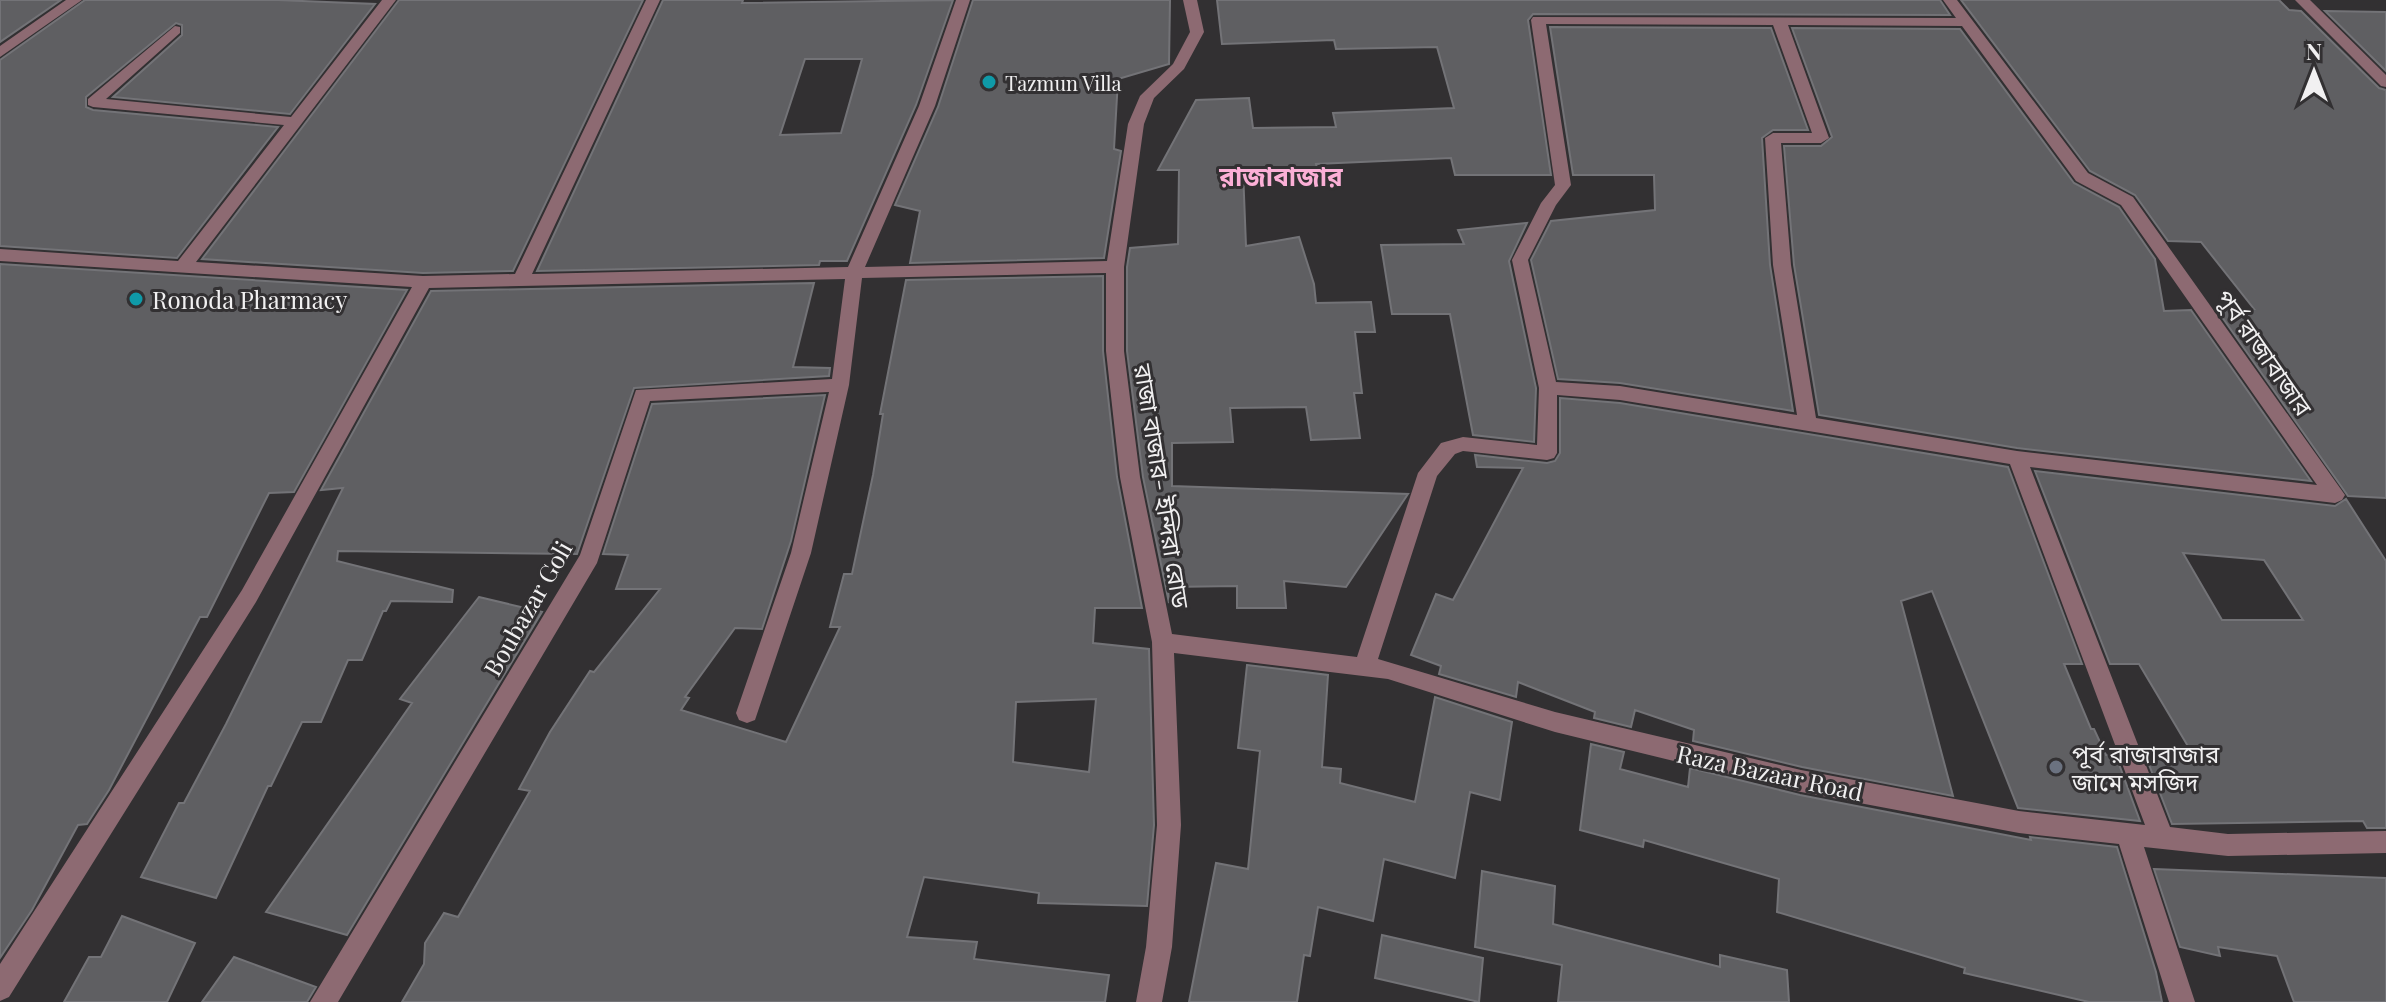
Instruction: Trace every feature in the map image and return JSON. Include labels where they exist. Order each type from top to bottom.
[{"type":"street","points":[[0,53],[75,0]]},
{"type":"street","points":[[182,268],[389,0]]},
{"type":"street","points":[[521,279],[653,0]]},
{"type":"street","points":[[747,713],[801,553],[840,385],[854,272],[927,106],[963,0]]},
{"type":"street","name":"রাজা বাজার- ইন্দিরা রোড","points":[[1149,1002],[1159,947],[1169,825],[1163,642],[1130,477],[1115,351],[1115,267],[1136,124],[1147,96],[1179,66],[1197,32],[1190,0]]},
{"type":"street","name":"পূর্ব রাজাবাজার","points":[[1548,388],[1620,393],[2017,458],[2335,495],[2127,201],[2117,191],[2093,186],[2082,177],[1950,0]]},
{"type":"street","points":[[2302,0],[2386,83]]},
{"type":"street","points":[[1365,667],[1428,473],[1448,448],[1463,444],[1547,453],[1548,388],[1520,260],[1549,203],[1563,185],[1538,20],[1964,22]]},
{"type":"street","points":[[1779,21],[1821,138],[1773,138],[1782,265],[1808,425]]},
{"type":"street","points":[[175,30],[93,102],[295,122]]},
{"type":"street","points":[[0,255],[423,282],[1115,267]]},
{"type":"street","points":[[0,988],[249,596],[423,282]]},
{"type":"street","name":"Boubazar Goli","points":[[323,1002],[590,557],[643,395],[840,385]]},
{"type":"street","points":[[2017,458],[2162,837]]},
{"type":"street","name":"Raza Bazaar Road","points":[[1163,642],[1388,670],[1555,722],[1801,781],[2019,822],[2228,845],[2386,842]]},
{"type":"street","points":[[2128,834],[2182,1002]]},
{"type":"building","points":[[0,0],[61,0],[0,42]]},
{"type":"building","points":[[85,0],[278,0],[375,4],[290,114],[113,97],[182,35],[182,25],[176,23],[86,97],[86,107],[93,110],[278,127],[177,258],[0,246],[0,60]]},
{"type":"building","points":[[399,0],[643,0],[513,271],[423,273],[202,259]]},
{"type":"building","points":[[663,0],[743,0],[742,3],[953,0],[916,105],[847,261],[820,261],[819,265],[537,271]],"holes":[[[805,59],[862,59],[841,133],[780,135]]]},
{"type":"building","points":[[973,0],[1170,0],[1169,64],[1118,79],[1114,149],[1121,151],[1104,258],[910,263],[920,211],[895,205],[938,107]]},
{"type":"building","points":[[1217,0],[1940,0],[1950,15],[1533,14],[1528,20],[1551,175],[1455,175],[1451,158],[1243,170],[1246,246],[1299,237],[1314,284],[1316,303],[1371,302],[1375,332],[1355,332],[1362,393],[1354,393],[1360,438],[1311,440],[1306,407],[1230,408],[1233,442],[1172,443],[1172,486],[1408,494],[1346,587],[1284,581],[1286,608],[1237,608],[1237,586],[1168,587],[1169,603],[1143,477],[1127,351],[1127,267],[1130,248],[1178,244],[1179,170],[1158,170],[1196,100],[1249,98],[1253,128],[1336,127],[1333,113],[1454,108],[1437,47],[1336,49],[1334,40],[1222,44]]},
{"type":"building","points":[[1961,0],[2279,0],[2289,10],[2301,11],[2379,88],[2386,90],[2386,498],[2348,496],[2217,310],[2254,309],[2201,242],[2168,241],[2135,195],[2090,171]]},
{"type":"building","points":[[2325,11],[2386,12],[2386,71]]},
{"type":"building","points":[[1550,27],[1771,28],[1808,130],[1773,130],[1762,138],[1770,265],[1793,411],[1620,383],[1558,379],[1531,260],[1551,221],[1655,210],[1654,175],[1573,175]]},
{"type":"building","points":[[1792,28],[1960,29],[2074,183],[2119,207],[2155,259],[2164,311],[2191,310],[2311,481],[2017,448],[1819,415],[1794,265],[1784,146],[1821,146],[1832,137]]},
{"type":"building","points":[[1527,223],[1509,261],[1536,388],[1534,442],[1473,435],[1450,314],[1392,314],[1381,245],[1464,244],[1458,230]]},
{"type":"building","points":[[0,264],[407,290],[294,492],[269,493],[207,617],[200,617],[109,790],[87,824],[78,825],[32,910],[0,958]]},
{"type":"building","points":[[1103,276],[1103,351],[1117,477],[1142,608],[1095,608],[1093,643],[1149,649],[1154,825],[1147,906],[1038,903],[1039,893],[924,877],[907,937],[977,942],[974,959],[1109,975],[1105,1002],[402,1002],[424,964],[425,943],[444,913],[458,917],[530,791],[519,789],[550,732],[590,671],[594,672],[660,589],[616,589],[628,555],[603,554],[652,404],[825,395],[791,541],[762,629],[735,628],[685,697],[689,698],[681,710],[786,742],[840,627],[830,627],[844,574],[852,574],[873,475],[883,414],[880,414],[906,280]],"holes":[[[1096,699],[1089,772],[1013,762],[1016,702]]]},
{"type":"building","points":[[814,283],[793,367],[830,368],[829,376],[634,388],[577,554],[338,551],[337,561],[453,590],[452,602],[391,601],[383,611],[362,660],[348,660],[321,722],[302,722],[271,786],[268,786],[216,898],[141,877],[179,803],[184,803],[226,724],[343,488],[321,490],[431,291]]},
{"type":"building","points":[[1560,398],[1620,403],[2008,467],[2082,664],[2064,664],[2091,729],[2094,729],[2106,755],[2116,756],[2140,821],[2018,808],[1932,591],[1901,601],[1953,796],[1802,767],[1693,741],[1694,730],[1635,710],[1631,727],[1594,718],[1595,712],[1518,682],[1516,697],[1439,674],[1441,666],[1411,655],[1436,594],[1453,600],[1523,468],[1477,467],[1475,455],[1547,463],[1555,461],[1560,453]]},
{"type":"building","points":[[2035,471],[2335,506],[2346,499],[2386,561],[2386,828],[2367,828],[2363,821],[2172,824],[2146,757],[2192,760],[2188,753],[2192,753],[2139,664],[2110,664]],"holes":[[[2183,553],[2264,560],[2303,620],[2222,620]]]},
{"type":"building","points":[[479,597],[542,612],[347,935],[266,912],[412,703],[400,699]]},
{"type":"building","points":[[1247,665],[1328,675],[1322,767],[1341,769],[1340,783],[1415,802],[1435,697],[1512,722],[1500,800],[1470,792],[1455,878],[1384,859],[1373,921],[1318,907],[1310,956],[1304,955],[1297,1002],[1189,1002],[1216,863],[1248,869],[1260,751],[1238,748]]},
{"type":"building","points":[[1591,744],[1624,752],[1620,769],[1688,787],[1690,768],[1800,795],[2031,840],[2030,837],[2117,847],[2156,972],[2162,1002],[2089,1002],[1964,973],[1965,968],[1777,912],[1779,879],[1644,840],[1643,847],[1580,830]]},
{"type":"building","points":[[2154,869],[2386,878],[2386,1002],[2294,1002],[2277,956],[2218,947],[2220,956],[2180,947]]},
{"type":"building","points":[[1482,871],[1555,886],[1553,924],[1720,967],[1720,955],[1787,970],[1789,1002],[1558,1002],[1562,965],[1475,947]]},
{"type":"building","points":[[122,916],[195,943],[167,1002],[64,1002],[89,957],[101,957]]},
{"type":"building","points":[[1382,935],[1483,958],[1479,1002],[1375,978]]},
{"type":"building","points":[[234,957],[316,987],[307,1002],[202,1002]]},
{"type":"place","name":"Tazmun Villa","points":[[989,82]]},
{"type":"place","name":"Ronoda Pharmacy","points":[[136,299]]},
{"type":"place","name":"পূর্ব রাজাবাজার জামে মসজিদ","points":[[2056,767]]},
{"type":"district","name":"রাজাবাজার","points":[[1281,175]]}]
